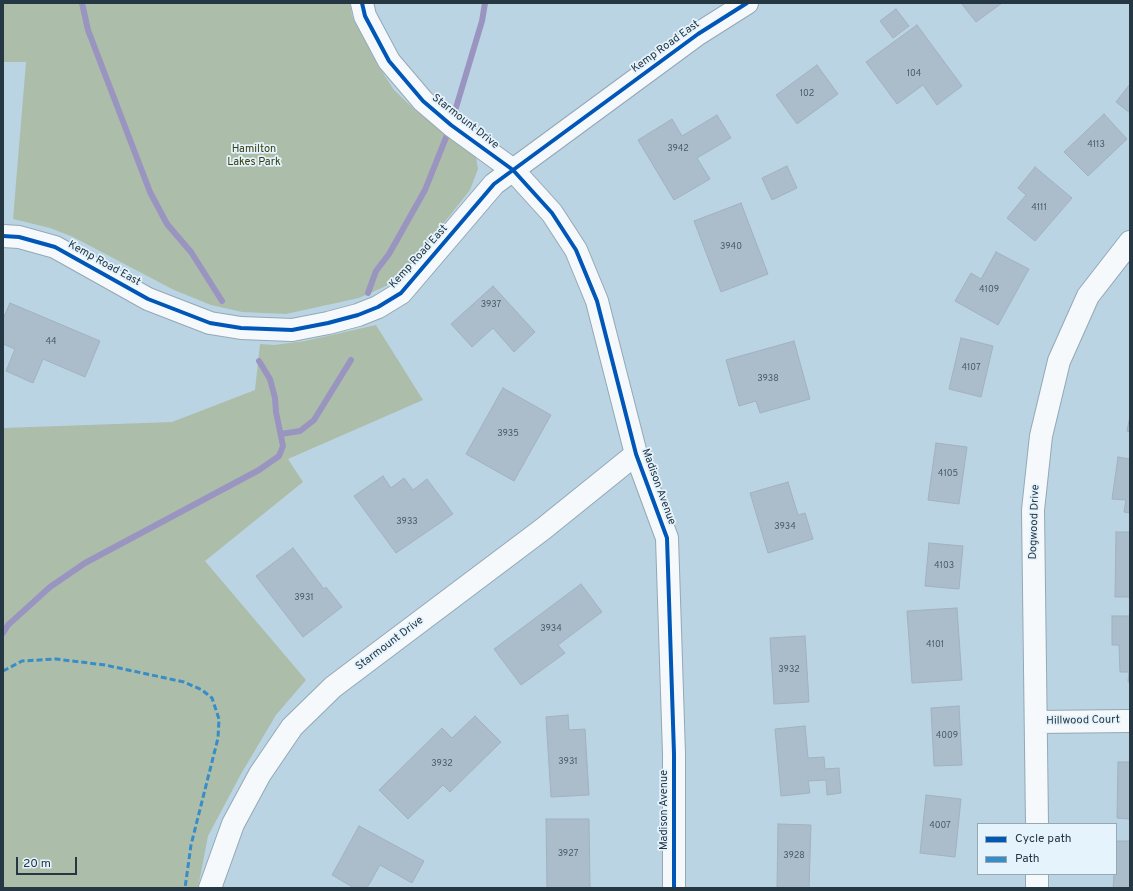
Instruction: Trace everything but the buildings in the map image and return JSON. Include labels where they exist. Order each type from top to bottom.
[{"type":"street","name":"Starmount Drive","points":[[362,3],[365,16],[389,61],[423,101],[451,125],[513,170]]},
{"type":"street","name":"Kemp Road East","points":[[3,236],[19,236],[54,247],[148,299],[210,323],[241,328],[292,330],[358,315],[378,307],[401,293],[494,184],[698,34],[747,3]]},
{"type":"street","name":"Madison Avenue","points":[[513,170],[552,213],[576,250],[598,301],[636,454],[667,538],[674,754],[674,888]]},
{"type":"street","name":"Dogwood Drive","points":[[1036,823],[1033,510],[1041,436],[1059,362],[1088,296],[1130,242]]},
{"type":"street","name":"Starmount Drive","points":[[210,888],[233,824],[260,774],[292,727],[333,687],[543,529],[636,454]]},
{"type":"street","name":"Hillwood Court","points":[[1036,722],[1130,721]]},
{"type":"street","points":[[1037,875],[1037,888]]},
{"type":"green space","name":"Hamilton Lakes Park","points":[[3,3],[350,3],[352,16],[377,64],[394,90],[415,110],[476,157],[478,169],[470,190],[410,266],[386,286],[359,298],[286,314],[242,312],[211,305],[174,290],[73,237],[50,228],[13,219],[26,62],[3,62]]},
{"type":"green space","points":[[376,325],[423,400],[288,459],[303,482],[205,561],[306,680],[276,715],[241,774],[208,836],[198,888],[3,888],[3,428],[172,422],[255,390],[260,344],[274,345],[305,341]]},
{"type":"waterway","points":[[82,3],[88,30],[150,192],[167,224],[191,252],[222,301]]},
{"type":"waterway","points":[[452,121],[482,21],[485,3]]},
{"type":"waterway","points":[[368,293],[376,271],[389,254],[425,190],[449,130]]},
{"type":"waterway","points":[[281,434],[300,431],[314,420],[351,360]]},
{"type":"waterway","points":[[3,633],[8,625],[50,587],[85,563],[259,470],[279,456],[283,446],[276,412],[275,398],[270,379],[259,361]]},
{"type":"marked path","points":[[3,671],[22,661],[56,659],[105,665],[184,682],[202,690],[212,698],[219,719],[218,738],[191,845],[185,888]]},
{"type":"cycle path","points":[[362,3],[365,16],[389,61],[423,101],[451,125],[513,170],[552,213],[576,250],[597,301],[636,454],[667,538],[674,754],[674,888]]},
{"type":"cycle path","points":[[3,236],[19,237],[55,247],[148,299],[210,323],[241,328],[292,330],[358,315],[378,307],[401,293],[494,184],[698,34],[747,3]]}]
